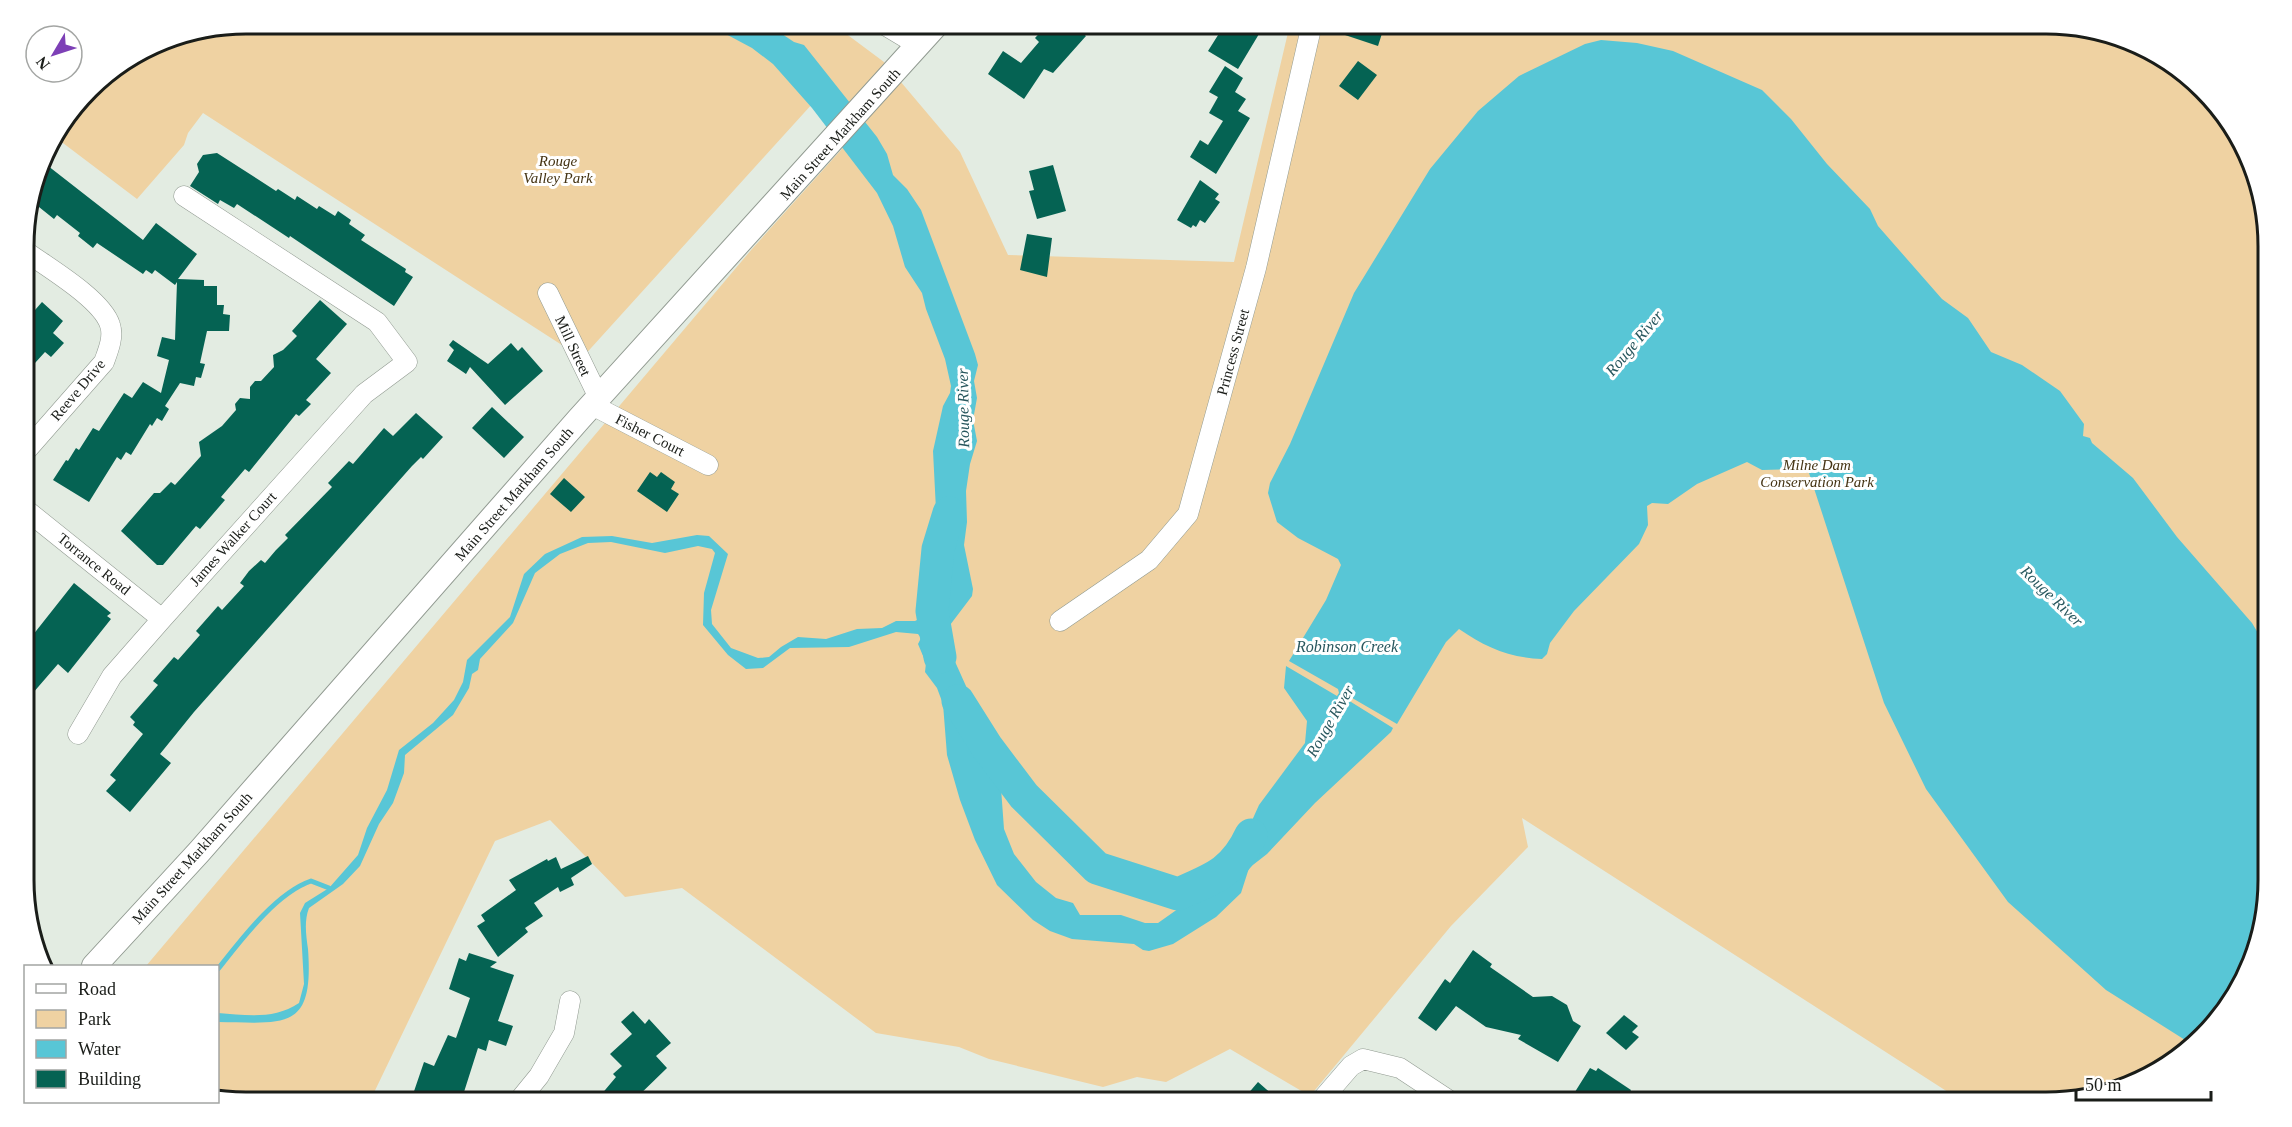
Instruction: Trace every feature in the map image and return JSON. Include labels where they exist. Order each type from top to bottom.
[{"type":"main road","name":"Main Street Markham South","points":[[95,965],[199,852],[595,402],[928,35]]},
{"type":"street","name":"Princess Street","points":[[1060,621],[1149,560],[1188,514],[1256,268],[1310,34]]},
{"type":"street","points":[[894,35],[912,53]]},
{"type":"street","name":"James Walker Court","points":[[78,734],[112,676],[162,619],[364,394],[407,362],[377,322],[184,196]]},
{"type":"street","name":"Reeve Drive","points":[[35,259],[91,301],[103,312],[111,326],[110,343],[104,362],[35,441]]},
{"type":"street","name":"Mill Street","points":[[548,293],[595,402]]},
{"type":"street","name":"Fisher Court","points":[[595,402],[708,465]]},
{"type":"street","name":"Torrance Road","points":[[35,517],[162,619]]},
{"type":"street","points":[[526,1092],[539,1076],[564,1033],[570,1001]]},
{"type":"street","points":[[1329,1092],[1351,1066],[1363,1059],[1400,1068],[1436,1092]]},
{"type":"green space","name":"Milne Dam Conservation Park","points":[[1288,34],[2046,34],[2074,36],[2114,46],[2139,56],[2175,78],[2196,96],[2214,117],[2241,165],[2256,218],[2258,246],[2258,881],[2254,919],[2227,991],[2214,1010],[2196,1031],[2175,1049],[2152,1064],[2114,1081],[2074,1091],[1948,1092],[1522,818],[1528,847],[1451,926],[1313,1092],[1303,1092],[1230,1049],[1166,1082],[1137,1077],[1103,1087],[989,1059],[959,1047],[876,1033],[682,888],[625,897],[550,820],[495,841],[374,1092],[219,1091],[219,965],[147,965],[752,249],[858,131],[823,92],[582,358],[203,113],[188,133],[184,145],[137,199],[62,142],[78,117],[96,96],[117,78],[165,51],[218,36],[847,35],[884,62],[960,152],[1008,255],[1234,262]]},
{"type":"water","name":"Robinson Creek","points":[[727,35],[783,35],[804,45],[877,137],[887,154],[893,175],[907,189],[921,210],[978,365],[974,381],[977,398],[973,420],[977,441],[970,464],[966,491],[967,522],[964,545],[973,589],[972,596],[947,629],[948,646],[970,695],[987,759],[1001,788],[1004,829],[1014,854],[1036,882],[1056,898],[1073,903],[1080,915],[1121,915],[1145,923],[1158,923],[1216,882],[1240,847],[1259,805],[1305,743],[1307,721],[1284,688],[1286,666],[1337,696],[1339,693],[1338,689],[1289,661],[1326,600],[1341,565],[1338,559],[1298,538],[1277,522],[1268,493],[1270,483],[1290,444],[1354,293],[1430,169],[1478,111],[1519,76],[1585,44],[1601,40],[1637,43],[1673,51],[1762,90],[1791,119],[1827,164],[1870,209],[1878,226],[1942,299],[1968,318],[1991,352],[2022,365],[2060,391],[2084,424],[2083,436],[2090,438],[2092,443],[2133,478],[2177,537],[2252,623],[2258,633],[2256,909],[2246,949],[2236,974],[2222,998],[2196,1031],[2185,1040],[2106,990],[2008,902],[1926,789],[1884,703],[1809,473],[1802,469],[1762,470],[1747,462],[1697,484],[1668,504],[1652,503],[1647,506],[1648,525],[1639,544],[1574,611],[1550,643],[1547,654],[1542,659],[1509,654],[1478,641],[1459,629],[1446,642],[1397,724],[1347,695],[1343,697],[1393,728],[1391,732],[1315,803],[1267,854],[1249,868],[1241,893],[1216,917],[1173,944],[1149,951],[1134,944],[1072,939],[1050,931],[1033,920],[997,885],[975,840],[960,800],[947,755],[943,704],[937,688],[925,672],[926,663],[918,644],[921,638],[918,634],[896,632],[849,647],[790,648],[763,668],[746,669],[728,655],[703,625],[704,593],[715,553],[712,549],[698,546],[665,553],[611,542],[588,543],[560,554],[535,573],[513,623],[480,659],[478,670],[472,674],[469,688],[453,715],[405,755],[404,773],[393,803],[379,824],[360,866],[343,884],[309,908],[306,928],[309,976],[306,995],[300,1008],[291,1017],[278,1021],[219,1022],[219,1013],[270,1014],[299,1003],[304,984],[300,913],[305,903],[329,888],[358,855],[367,828],[387,790],[399,750],[433,723],[454,700],[463,682],[467,660],[510,617],[524,574],[545,554],[582,537],[612,536],[652,543],[697,535],[709,536],[728,554],[711,610],[712,624],[731,648],[758,658],[769,657],[798,637],[826,639],[857,629],[882,628],[896,621],[915,621],[933,612],[944,579],[941,562],[931,538],[936,510],[933,451],[943,406],[951,386],[945,359],[922,293],[905,267],[893,226],[877,193],[812,108],[773,64],[752,48]]},
{"type":"building","points":[[1218,34],[1259,34],[1238,69],[1208,51]]},
{"type":"building","points":[[1345,34],[1382,34],[1378,46]]},
{"type":"building","points":[[1038,35],[1086,36],[1053,73],[1044,69],[1024,99],[988,74],[1003,51],[1021,63],[1039,42],[1035,38]]},
{"type":"building","points":[[1358,61],[1377,75],[1358,100],[1339,86]]},
{"type":"building","points":[[1225,66],[1243,78],[1235,92],[1246,99],[1238,111],[1250,118],[1216,174],[1190,157],[1200,140],[1208,145],[1223,121],[1209,113],[1218,97],[1209,92]]},
{"type":"building","points":[[217,153],[276,191],[278,189],[295,200],[297,196],[317,209],[319,206],[335,216],[338,211],[351,220],[349,224],[365,235],[361,240],[406,269],[405,272],[413,277],[394,306],[290,236],[289,238],[237,204],[234,208],[220,200],[218,204],[190,186],[199,172],[197,164],[203,155]]},
{"type":"building","points":[[1053,165],[1066,211],[1037,219],[1029,191],[1034,190],[1029,171]]},
{"type":"building","points":[[50,167],[143,240],[156,223],[197,254],[178,279],[204,280],[204,286],[217,286],[217,305],[224,305],[223,314],[230,315],[229,331],[207,331],[200,363],[205,364],[201,378],[196,377],[194,386],[180,383],[165,406],[169,409],[162,421],[157,418],[152,426],[150,424],[131,455],[126,452],[121,460],[117,457],[89,502],[53,480],[76,448],[79,450],[93,428],[99,431],[124,393],[132,398],[143,382],[161,393],[169,360],[157,356],[162,337],[175,340],[177,282],[175,285],[155,270],[152,274],[146,270],[143,274],[97,243],[93,248],[78,236],[80,233],[57,215],[54,219],[39,207]]},
{"type":"building","points":[[1200,180],[1219,194],[1215,199],[1220,202],[1205,223],[1200,220],[1196,227],[1193,225],[1191,228],[1177,220]]},
{"type":"building","points":[[1027,234],[1052,238],[1047,277],[1020,270]]},
{"type":"building","points":[[320,300],[347,324],[316,359],[331,373],[306,400],[311,404],[299,416],[296,414],[249,472],[245,469],[221,497],[225,500],[200,529],[196,526],[163,565],[157,565],[121,531],[154,493],[160,493],[171,482],[175,485],[201,456],[199,442],[222,426],[236,410],[235,404],[240,398],[250,399],[250,387],[255,381],[261,381],[274,367],[273,355],[283,350],[297,336],[292,331]]},
{"type":"building","points":[[42,302],[63,321],[53,333],[64,343],[51,357],[45,352],[35,363],[35,310]]},
{"type":"building","points":[[453,340],[488,364],[511,343],[518,351],[522,347],[543,371],[505,405],[470,367],[466,374],[447,361],[454,350],[449,345]]},
{"type":"building","points":[[492,407],[524,437],[504,458],[472,428]]},
{"type":"building","points":[[416,413],[443,437],[423,459],[421,457],[412,466],[194,712],[160,754],[171,763],[130,812],[106,791],[116,780],[110,775],[143,734],[133,725],[135,722],[130,717],[158,685],[153,681],[174,657],[178,660],[200,635],[196,631],[218,606],[222,610],[244,586],[240,583],[249,571],[261,560],[265,563],[288,538],[285,535],[332,487],[328,483],[349,461],[353,464],[384,428],[393,436]]},
{"type":"building","points":[[650,472],[657,477],[661,472],[675,482],[671,489],[679,494],[667,512],[637,491]]},
{"type":"building","points":[[564,478],[585,497],[571,512],[550,494]]},
{"type":"building","points":[[74,583],[111,613],[107,616],[111,619],[68,673],[58,664],[34,691],[34,633]]},
{"type":"building","points":[[588,856],[592,864],[571,878],[574,885],[560,892],[558,887],[534,903],[543,916],[525,928],[528,932],[498,957],[477,926],[485,921],[481,915],[516,890],[509,880],[547,859],[548,861],[556,857],[561,869]]},
{"type":"building","points":[[1473,950],[1492,964],[1490,967],[1533,997],[1552,996],[1567,1005],[1573,1021],[1581,1026],[1558,1062],[1518,1039],[1521,1035],[1486,1027],[1456,1006],[1436,1031],[1418,1018],[1445,979],[1450,983]]},
{"type":"building","points":[[469,953],[497,962],[490,967],[514,975],[498,1021],[513,1026],[506,1046],[489,1040],[486,1051],[478,1048],[464,1092],[414,1092],[424,1062],[434,1066],[448,1035],[456,1038],[470,998],[449,989],[459,958],[466,961]]},
{"type":"building","points":[[633,1011],[645,1024],[649,1019],[671,1043],[656,1056],[667,1068],[642,1092],[603,1092],[616,1077],[613,1074],[622,1066],[610,1054],[632,1034],[621,1022]]},
{"type":"building","points":[[1624,1015],[1638,1026],[1632,1032],[1639,1037],[1626,1050],[1606,1033]]},
{"type":"building","points":[[1590,1068],[1596,1071],[1598,1068],[1631,1090],[1630,1092],[1575,1092]]},
{"type":"building","points":[[1258,1082],[1269,1092],[1249,1092]]},
{"type":"waterway","name":"Rouge River","points":[[940,657],[932,611],[938,549],[949,513]]},
{"type":"waterway","name":"Rouge River","points":[[958,701],[987,747],[1024,796],[1097,868],[1178,894],[1202,884],[1230,866],[1251,835]]},
{"type":"waterway","points":[[219,968],[260,919],[285,896],[311,881],[329,888]]},
{"type":"park label","name":"Rouge Valley Park","points":[[558,170]]}]
